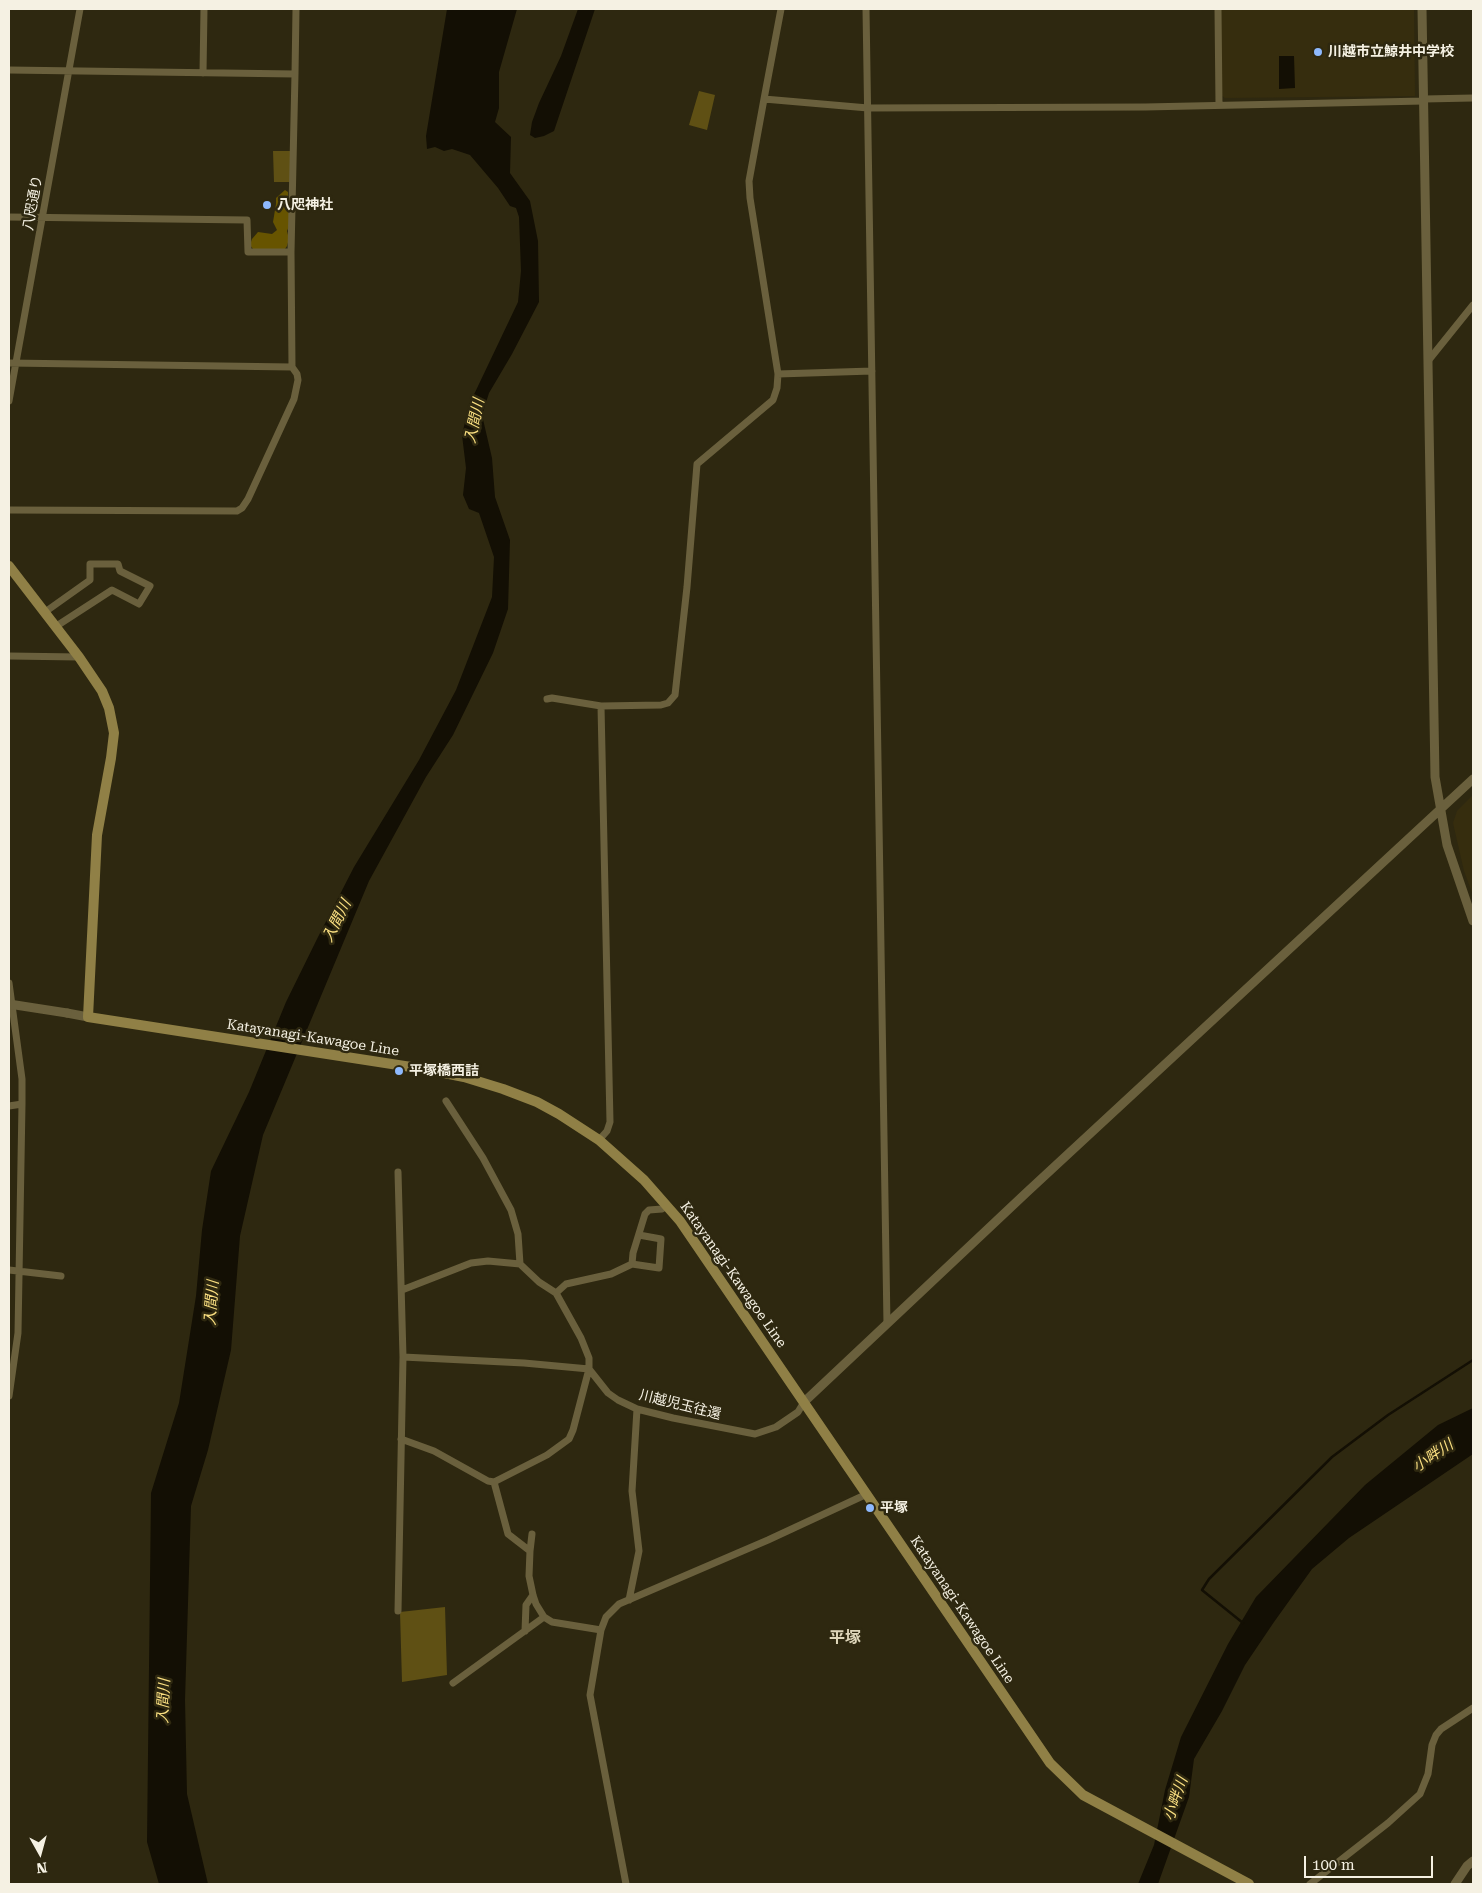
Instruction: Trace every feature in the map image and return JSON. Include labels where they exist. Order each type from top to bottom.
[{"type":"main road","points":[[9,566],[79,657],[102,691],[109,708],[114,733],[98,835],[88,1016]]},
{"type":"main road","name":"Katayanagi-Kawagoe Line","points":[[88,1016],[445,1072],[503,1089],[537,1102],[599,1140],[623,1160],[680,1220],[1050,1764],[1083,1795],[1250,1884]]},
{"type":"street","name":"八咫通り","points":[[9,401],[12,363],[44,217],[80,9]]},
{"type":"street","points":[[203,73],[204,9]]},
{"type":"street","points":[[9,510],[237,511],[242,508],[248,499],[294,399],[298,380],[297,374],[292,367],[291,252],[296,9]]},
{"type":"street","points":[[547,699],[552,698],[601,706],[661,705],[668,703],[675,695],[687,587],[697,464],[773,400],[777,388],[778,374],[750,198],[749,181],[781,9]]},
{"type":"street","points":[[866,9],[874,633],[887,1324]]},
{"type":"street","points":[[1218,9],[1219,105]]},
{"type":"street","points":[[1422,9],[1435,777],[1447,845],[1473,921]]},
{"type":"street","points":[[9,70],[295,74]]},
{"type":"street","points":[[764,99],[868,108],[1219,105],[1473,98]]},
{"type":"street","points":[[9,217],[247,220],[248,252],[291,252]]},
{"type":"street","points":[[1428,361],[1473,305]]},
{"type":"street","points":[[12,363],[292,367]]},
{"type":"street","points":[[778,374],[872,371]]},
{"type":"street","points":[[45,612],[90,580],[90,564],[118,564],[120,571],[150,586],[139,604],[112,590],[55,627]]},
{"type":"street","points":[[9,656],[79,657]]},
{"type":"street","points":[[599,1140],[607,1131],[610,1122],[601,706]]},
{"type":"street","points":[[804,1402],[1473,779]]},
{"type":"street","points":[[9,983],[11,1019],[22,1079],[18,1333],[9,1396]]},
{"type":"street","points":[[9,1004],[88,1016]]},
{"type":"street","points":[[446,1101],[483,1158],[511,1210],[518,1234],[520,1264]]},
{"type":"street","points":[[9,1106],[22,1104]]},
{"type":"street","points":[[398,1172],[403,1357],[398,1611]]},
{"type":"street","points":[[632,1264],[633,1252],[645,1214],[649,1210],[662,1209],[667,1205]]},
{"type":"street","points":[[556,1293],[566,1284],[611,1274],[632,1264],[659,1268],[661,1239],[639,1235]]},
{"type":"street","points":[[401,1439],[434,1451],[480,1477],[494,1482],[547,1455],[569,1439],[590,1369],[586,1349],[556,1293],[520,1264],[488,1261],[471,1263],[402,1290]]},
{"type":"street","points":[[9,1270],[61,1276]]},
{"type":"street","points":[[403,1357],[524,1363],[590,1369]]},
{"type":"street","name":"川越児玉往還","points":[[590,1369],[608,1392],[618,1400],[637,1409],[680,1420],[755,1434],[767,1432],[776,1427],[798,1412],[804,1402]]},
{"type":"street","points":[[629,1600],[640,1551],[632,1491],[637,1409]]},
{"type":"street","points":[[494,1482],[508,1534],[530,1551]]},
{"type":"street","points":[[626,1884],[590,1695],[601,1630],[606,1617],[619,1604],[867,1494]]},
{"type":"street","points":[[532,1534],[529,1571],[533,1595],[544,1617],[552,1622],[601,1630]]},
{"type":"street","points":[[525,1631],[526,1605],[533,1595]]},
{"type":"street","points":[[453,1683],[544,1617]]},
{"type":"street","points":[[1310,1884],[1420,1794],[1428,1774],[1432,1745],[1436,1735],[1441,1729],[1473,1708]]},
{"type":"street","points":[[1455,1884],[1467,1866],[1473,1861]]},
{"type":"shaded area","name":"川越市立鯨井中学校","points":[[1220,9],[1414,9],[1415,96],[1225,98],[1222,96]]},
{"type":"shaded area","points":[[699,91],[715,95],[707,130],[689,125]]},
{"type":"shaded area","points":[[273,151],[290,151],[290,182],[274,182]]},
{"type":"shaded area","points":[[285,190],[288,192],[290,204],[287,246],[285,249],[253,249],[250,245],[258,232],[272,234],[277,230],[273,222],[276,198]]},
{"type":"shaded area","points":[[1473,795],[1473,895],[1464,871],[1453,823],[1457,811]]},
{"type":"shaded area","points":[[445,1607],[447,1675],[402,1682],[400,1612]]},
{"type":"water","name":"入間川","points":[[447,9],[517,9],[499,72],[499,108],[495,122],[511,137],[510,173],[530,201],[538,241],[539,302],[489,393],[482,415],[492,458],[495,497],[510,540],[508,609],[493,653],[453,735],[426,777],[369,881],[263,1135],[240,1236],[231,1350],[208,1450],[191,1506],[185,1700],[187,1794],[208,1884],[159,1884],[147,1842],[151,1493],[179,1403],[196,1296],[202,1230],[211,1171],[249,1092],[286,1002],[318,937],[354,867],[419,760],[456,690],[492,597],[494,557],[479,513],[469,509],[463,495],[466,468],[462,435],[469,405],[518,302],[521,271],[519,217],[516,208],[510,206],[498,188],[470,155],[452,149],[444,151],[435,147],[427,149],[426,136]]},
{"type":"water","points":[[578,9],[595,9],[554,131],[535,138],[530,135],[532,122],[561,56]]},
{"type":"water","points":[[1279,56],[1294,56],[1295,88],[1279,89]]},
{"type":"water","name":"小畔川","points":[[1473,1408],[1473,1454],[1349,1538],[1312,1569],[1274,1622],[1245,1665],[1222,1711],[1194,1759],[1189,1797],[1158,1884],[1138,1884],[1154,1845],[1165,1790],[1181,1737],[1228,1644],[1256,1597],[1365,1485],[1438,1425]]},
{"type":"waterway","points":[[1243,1623],[1202,1590],[1209,1579],[1332,1457],[1388,1415],[1473,1360]]},
{"type":"place","name":"川越市立鯨井中学校","points":[[1318,52]]},
{"type":"place","name":"八咫神社","points":[[267,205]]},
{"type":"place","name":"平塚橋西詰","points":[[399,1071]]},
{"type":"place","name":"平塚","points":[[870,1508]]},
{"type":"district","name":"平塚","points":[[845,1638]]}]
